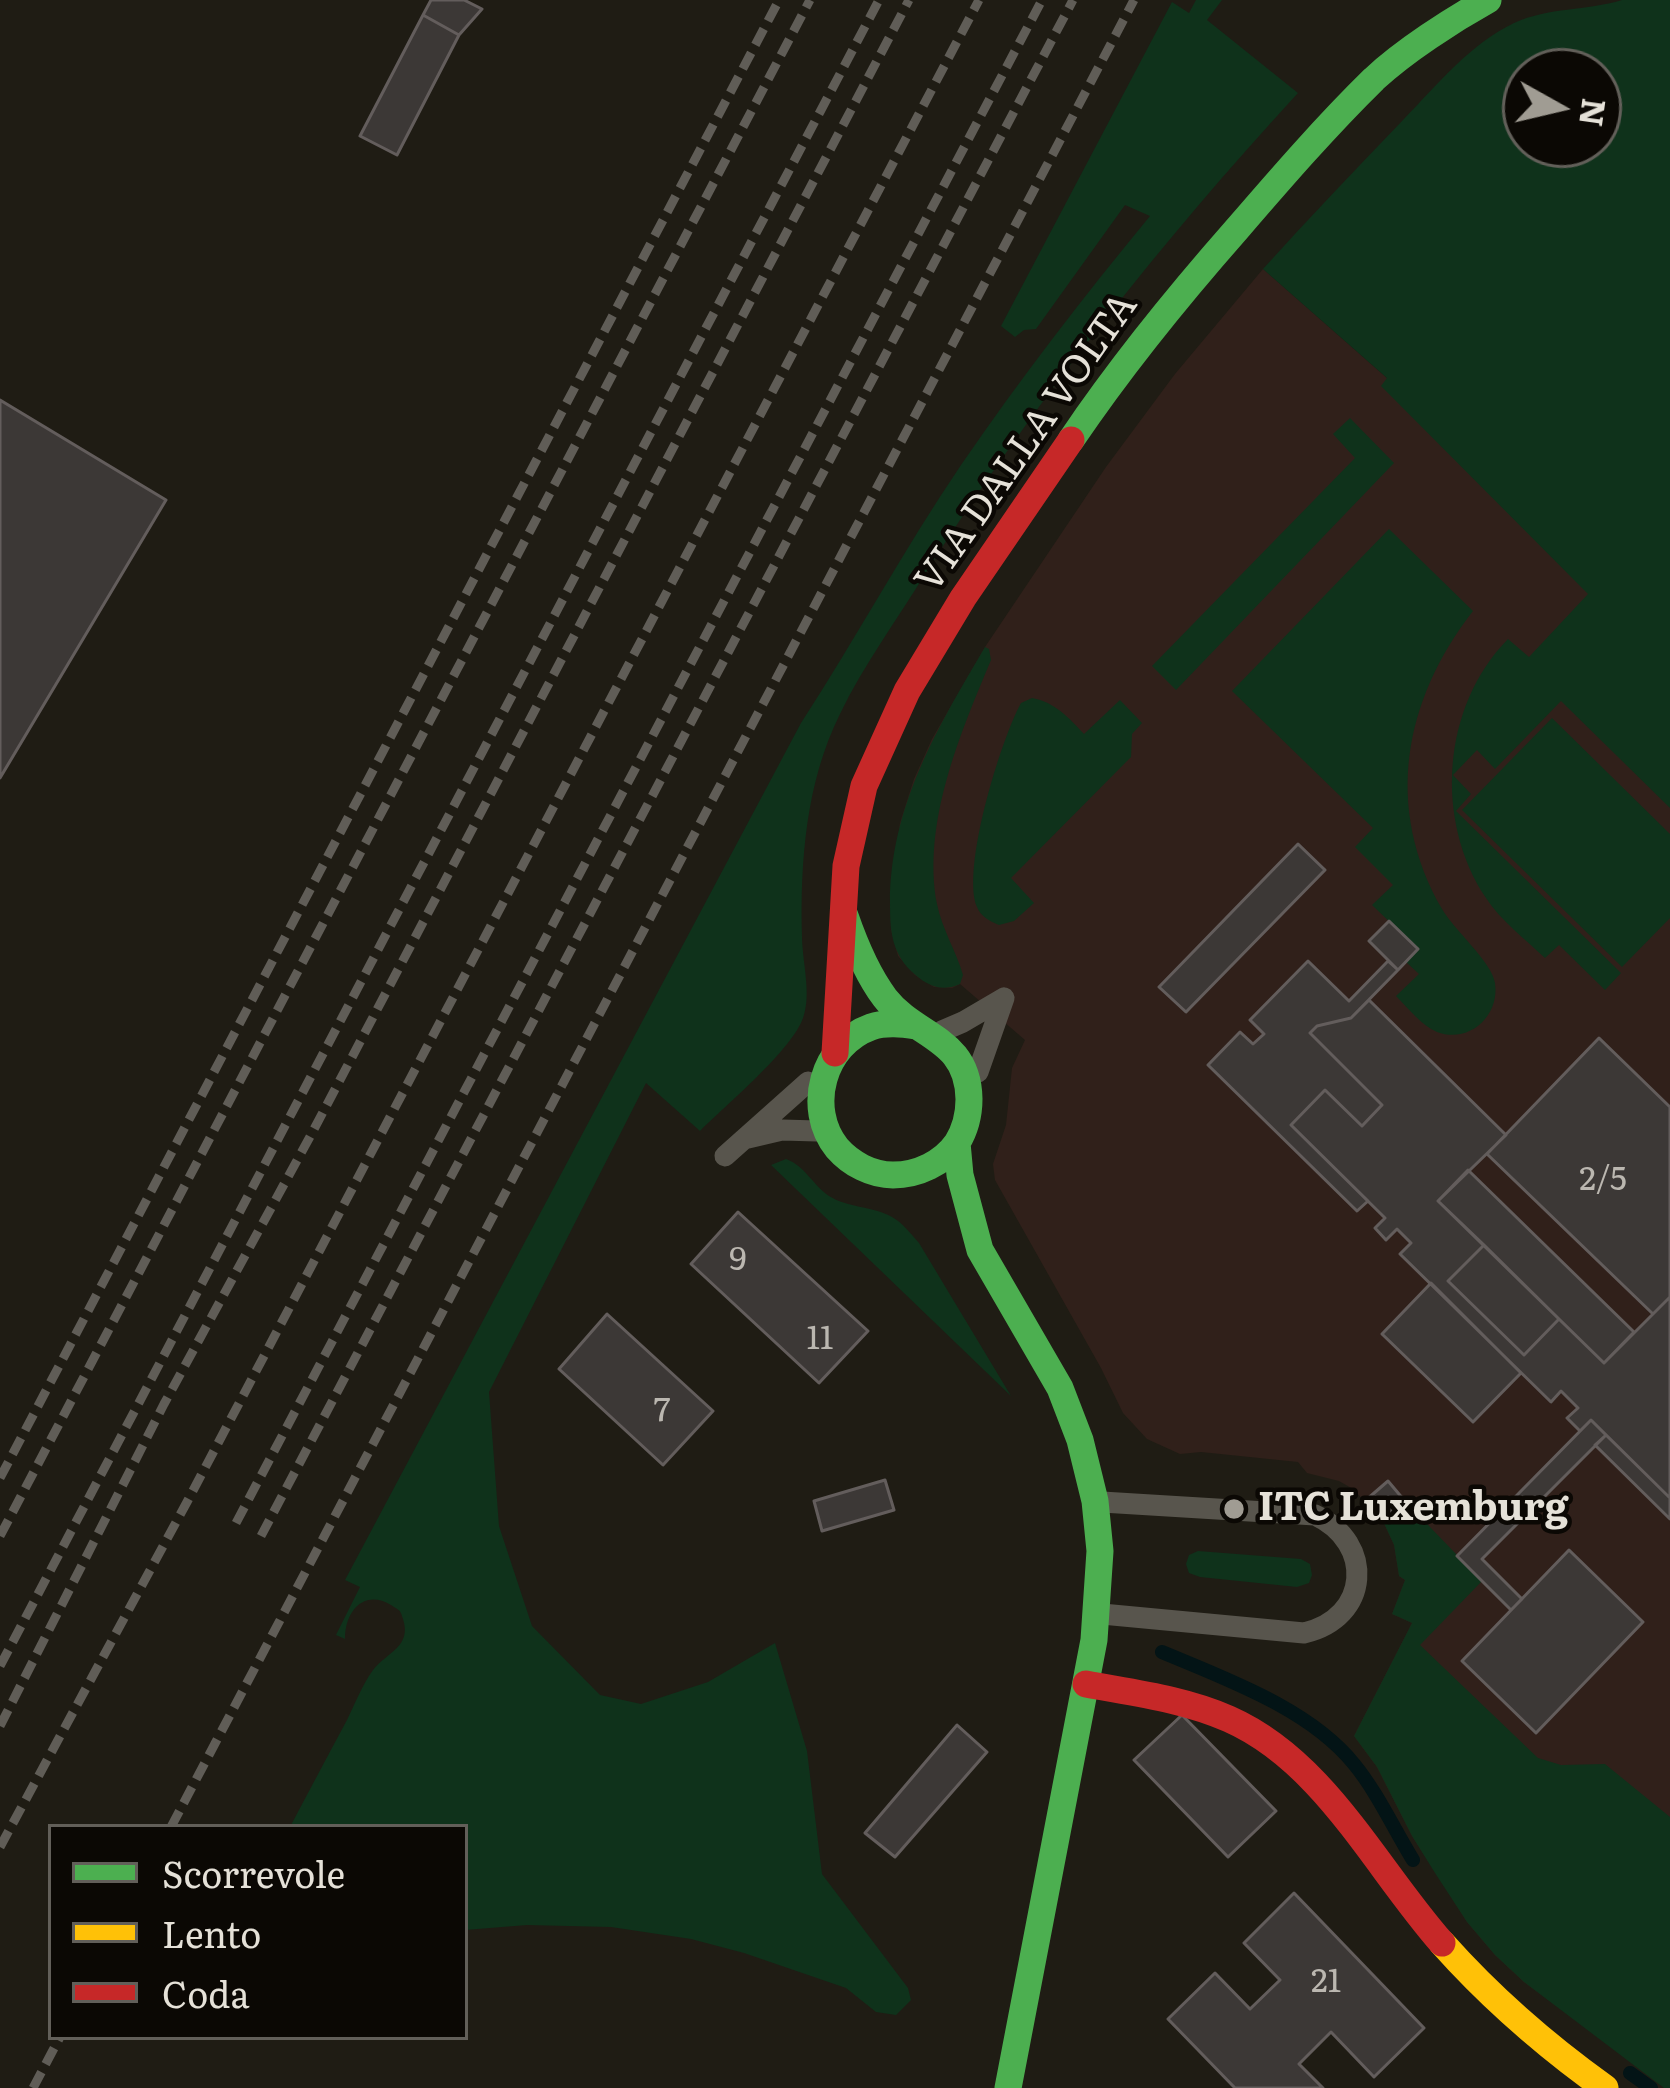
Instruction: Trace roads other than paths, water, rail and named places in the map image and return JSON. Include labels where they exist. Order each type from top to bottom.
[{"type":"street","name":"VIA DALLA VOLTA","points":[[1377,76],[1488,0]]},
{"type":"street","name":"VIA DALLA VOLTA","points":[[826,1132],[819,1097],[831,1059],[850,842],[869,771],[907,691],[962,598],[1059,454],[1150,332],[1270,189],[1377,76],[1414,19]]},
{"type":"street","name":"VIA DALLA VOLTA","points":[[843,910],[880,991],[899,1014],[956,1056],[967,1074],[970,1096]]},
{"type":"street","points":[[831,1059],[851,1037],[871,1027],[894,1023],[925,1030]]},
{"type":"street","points":[[826,1132],[854,1164],[874,1173],[919,1172],[957,1143],[968,1120],[970,1096]]},
{"type":"street","points":[[957,1143],[960,1175],[980,1250],[1060,1388],[1080,1440],[1095,1501],[1100,1551],[1086,1684],[1008,2088]]},
{"type":"street","points":[[895,1176],[920,1196]]},
{"type":"street","points":[[949,1221],[980,1250]]},
{"type":"street","points":[[1086,1684],[1193,1705],[1267,1740],[1323,1794],[1474,1980],[1545,2044],[1605,2088]]},
{"type":"lane","points":[[925,1030],[963,1022],[1004,998],[970,1096]]},
{"type":"lane","points":[[725,1156],[831,1059]]},
{"type":"lane","points":[[747,1138],[792,1129],[826,1132]]},
{"type":"lane","points":[[1095,1501],[1315,1515],[1345,1536],[1358,1574],[1343,1612],[1324,1627],[1304,1633],[1097,1613]]},
{"type":"waterway","points":[[1162,1652],[1266,1697],[1336,1745],[1370,1786],[1413,1860]]},
{"type":"waterway","points":[[1630,2073],[1651,2088]]},
{"type":"railway","points":[[0,1478],[779,0]]},
{"type":"railway","points":[[0,1536],[810,0]]},
{"type":"railway","points":[[0,1666],[879,0]]},
{"type":"railway","points":[[0,1726],[164,1404],[312,1133],[909,0]]},
{"type":"railway","points":[[0,1847],[187,1502],[979,0]]},
{"type":"railway","points":[[236,1523],[1042,0]]},
{"type":"railway","points":[[261,1536],[1073,0]]},
{"type":"railway","points":[[173,1824],[1134,0]]},
{"type":"railway","points":[[33,2088],[58,2040]]},
{"type":"place","name":"ITC Luxemburg","points":[[1234,1509]]}]
